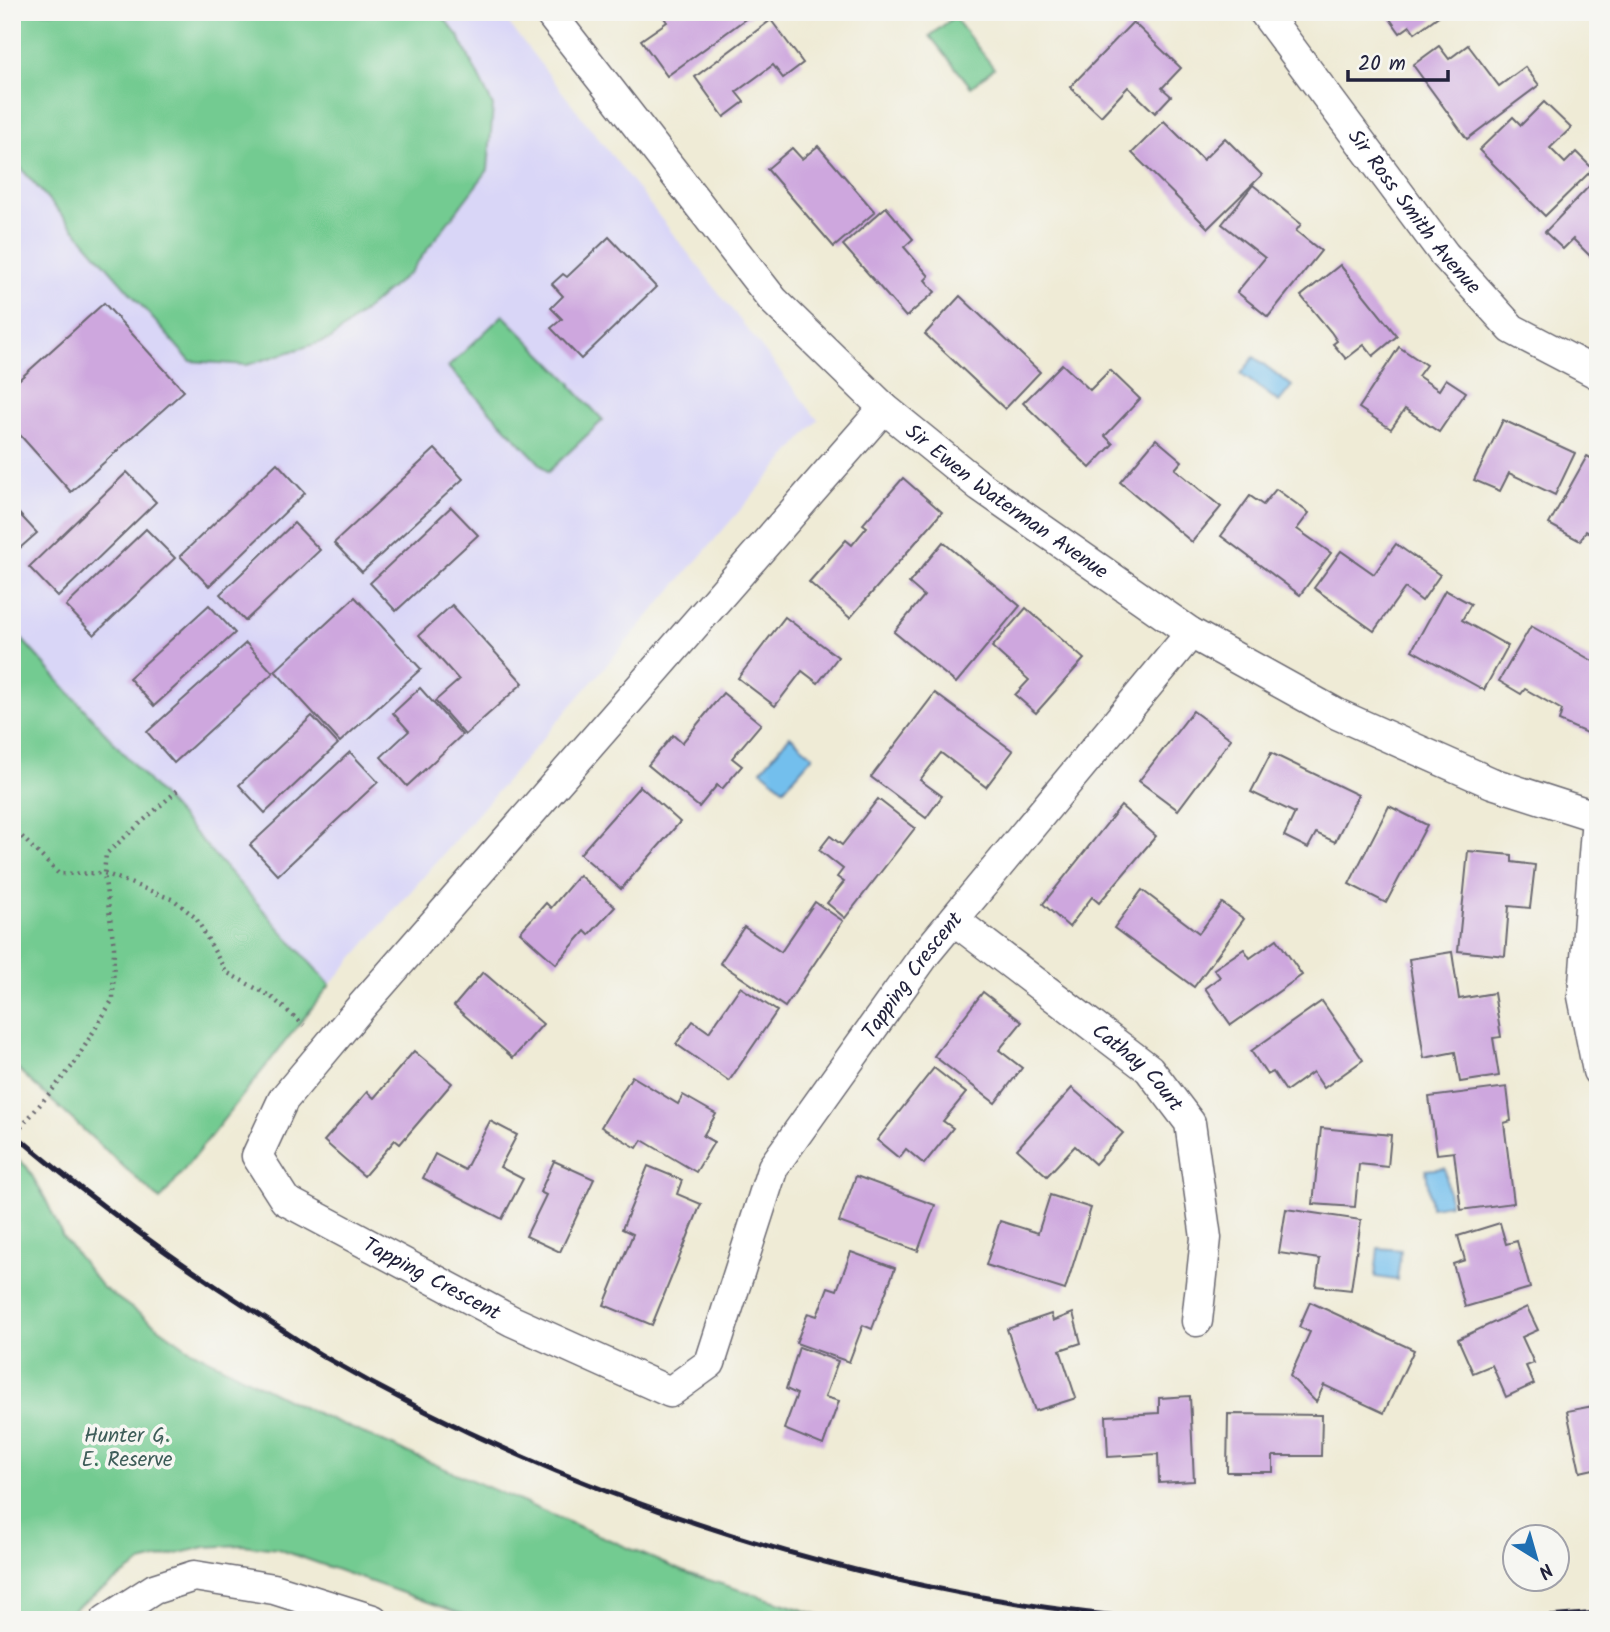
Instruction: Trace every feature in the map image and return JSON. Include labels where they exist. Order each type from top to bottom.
[{"type":"street","name":"Sir Ewen Waterman Avenue","points":[[549,12],[774,300],[884,408],[980,486],[1191,633],[1337,714],[1492,783],[1597,817]]},
{"type":"street","name":"Sir Ross Smith Avenue","points":[[1264,12],[1444,254],[1468,281],[1512,328],[1598,374]]},
{"type":"street","name":"Tapping Crescent","points":[[884,408],[283,1100],[257,1156],[285,1200],[512,1321],[670,1392],[710,1363],[773,1167],[926,953],[1191,633]]},
{"type":"street","points":[[1597,817],[1583,996],[1598,1071]]},
{"type":"street","name":"Cathay Court","points":[[954,920],[1149,1069],[1190,1123],[1206,1238],[1197,1321]]},
{"type":"street","points":[[106,1620],[154,1589],[194,1576],[274,1588],[373,1620]]},
{"type":"path","points":[[12,1138],[74,1064],[113,999],[114,947],[104,873],[106,854],[180,788]]},
{"type":"path","points":[[12,827],[58,874],[104,873],[174,900],[197,918],[226,972],[270,996],[328,1046]]},
{"type":"path","points":[[12,1613],[32,1620]]},
{"type":"shaded area","points":[[12,12],[500,12],[818,420],[330,985],[12,627]]},
{"type":"green space","points":[[12,12],[439,12],[459,37],[493,106],[488,170],[410,272],[331,339],[247,365],[190,361],[12,158]]},
{"type":"green space","points":[[954,17],[994,68],[971,87],[930,36]]},
{"type":"green space","points":[[503,315],[572,384],[603,420],[548,472],[448,367]]},
{"type":"green space","points":[[12,628],[330,985],[160,1200],[12,1064]]},
{"type":"green space","name":"Hunter G. E. Reserve","points":[[12,1154],[27,1167],[63,1237],[102,1287],[189,1349],[300,1406],[684,1572],[834,1620],[479,1620],[278,1549],[242,1545],[205,1547],[141,1563],[58,1620],[12,1620]]},
{"type":"water","points":[[1254,357],[1292,386],[1279,402],[1241,374]]},
{"type":"water","points":[[790,736],[813,756],[784,789],[761,770]]},
{"type":"water","points":[[1445,1168],[1450,1204],[1431,1207],[1426,1170]]},
{"type":"water","points":[[1378,1248],[1401,1250],[1397,1280],[1375,1277]]},
{"type":"building","points":[[660,12],[755,12],[667,76],[641,40],[667,22]]},
{"type":"building","points":[[1385,12],[1444,12],[1415,33],[1410,26],[1400,33]]},
{"type":"building","points":[[771,20],[803,63],[783,78],[773,65],[736,92],[744,102],[724,117],[695,77]]},
{"type":"building","points":[[1133,22],[1181,68],[1162,88],[1171,96],[1155,113],[1128,87],[1101,116],[1070,87]]},
{"type":"building","points":[[1468,45],[1499,86],[1525,67],[1539,85],[1467,139],[1413,65],[1439,46],[1449,59]]},
{"type":"building","points":[[1544,102],[1571,128],[1550,148],[1565,163],[1576,152],[1593,169],[1545,216],[1479,150],[1513,117],[1521,125]]},
{"type":"building","points":[[1164,121],[1203,160],[1225,138],[1262,175],[1208,228],[1132,153]]},
{"type":"building","points":[[818,146],[875,212],[834,247],[767,169],[792,148],[802,159]]},
{"type":"building","points":[[1598,177],[1598,264],[1573,239],[1563,249],[1545,232]]},
{"type":"building","points":[[1253,185],[1301,224],[1296,231],[1321,251],[1268,317],[1237,292],[1265,258],[1222,224]]},
{"type":"building","points":[[886,207],[913,239],[904,247],[929,276],[925,280],[935,292],[906,317],[843,245]]},
{"type":"building","points":[[609,237],[656,287],[581,359],[551,328],[562,319],[551,308],[563,296],[552,284],[563,274],[567,277]]},
{"type":"building","points":[[1340,265],[1397,336],[1373,356],[1364,345],[1346,359],[1333,344],[1337,341],[1331,332],[1301,296]]},
{"type":"building","points":[[960,296],[1040,372],[1005,409],[925,334]]},
{"type":"building","points":[[104,303],[184,391],[71,492],[12,426],[12,386]]},
{"type":"building","points":[[1399,347],[1426,365],[1418,376],[1439,390],[1446,379],[1466,392],[1439,432],[1405,409],[1391,429],[1359,408]]},
{"type":"building","points":[[1062,364],[1090,390],[1110,370],[1140,399],[1105,436],[1113,444],[1090,468],[1023,403]]},
{"type":"building","points":[[1503,420],[1575,453],[1555,495],[1509,473],[1500,491],[1474,480]]},
{"type":"building","points":[[1156,439],[1182,461],[1175,469],[1221,507],[1192,542],[1120,482]]},
{"type":"building","points":[[435,449],[463,479],[362,572],[334,543]]},
{"type":"building","points":[[1587,456],[1598,462],[1598,538],[1586,531],[1580,541],[1549,524]]},
{"type":"building","points":[[277,463],[305,493],[209,586],[180,556]]},
{"type":"building","points":[[127,472],[156,502],[58,597],[29,567]]},
{"type":"building","points":[[903,478],[942,512],[850,618],[809,582],[846,540],[852,545],[867,527],[863,524]]},
{"type":"building","points":[[1276,489],[1309,513],[1297,529],[1331,553],[1300,595],[1221,536],[1250,496],[1263,505]]},
{"type":"building","points":[[12,506],[37,533],[12,555]]},
{"type":"building","points":[[451,507],[478,535],[396,611],[370,583]]},
{"type":"building","points":[[294,523],[320,550],[245,621],[220,594]]},
{"type":"building","points":[[146,529],[175,558],[94,635],[66,606]]},
{"type":"building","points":[[943,542],[1020,606],[956,683],[894,632],[924,596],[909,583]]},
{"type":"building","points":[[1396,544],[1440,575],[1422,601],[1405,588],[1374,631],[1314,588],[1341,551],[1374,574]]},
{"type":"building","points":[[1445,590],[1471,604],[1462,620],[1508,646],[1484,690],[1412,650]]},
{"type":"building","points":[[355,597],[421,669],[340,742],[275,671]]},
{"type":"building","points":[[209,605],[235,633],[154,706],[129,678]]},
{"type":"building","points":[[452,605],[523,683],[465,735],[435,701],[459,680],[419,635]]},
{"type":"building","points":[[1026,608],[1084,659],[1036,713],[1015,695],[1029,680],[992,647]]},
{"type":"building","points":[[785,617],[838,657],[818,683],[802,671],[775,706],[738,678]]},
{"type":"building","points":[[1531,626],[1598,664],[1598,711],[1591,735],[1559,721],[1562,710],[1525,689],[1521,694],[1499,681]]},
{"type":"building","points":[[246,643],[273,673],[174,763],[147,732]]},
{"type":"building","points":[[420,688],[462,735],[407,786],[381,757],[409,731],[393,713]]},
{"type":"building","points":[[723,693],[761,724],[732,758],[742,766],[722,789],[717,785],[699,807],[648,765],[673,735],[682,743]]},
{"type":"building","points":[[935,693],[1013,751],[986,787],[941,753],[920,780],[942,796],[926,818],[871,777]]},
{"type":"building","points":[[1193,711],[1231,739],[1178,810],[1139,781]]},
{"type":"building","points":[[312,716],[338,744],[265,813],[239,785]]},
{"type":"building","points":[[350,752],[378,782],[278,875],[250,845]]},
{"type":"building","points":[[1271,753],[1358,795],[1335,842],[1316,833],[1308,848],[1284,836],[1295,813],[1251,792]]},
{"type":"building","points":[[640,786],[680,822],[621,889],[580,854]]},
{"type":"building","points":[[878,799],[915,828],[845,918],[827,903],[844,882],[837,877],[843,869],[819,850],[830,836],[842,845]]},
{"type":"building","points":[[1121,806],[1156,836],[1099,903],[1092,897],[1069,927],[1043,904]]},
{"type":"building","points":[[1389,806],[1427,825],[1386,903],[1349,884]]},
{"type":"building","points":[[1468,851],[1512,855],[1512,862],[1535,865],[1530,908],[1509,906],[1505,956],[1458,951]]},
{"type":"building","points":[[579,875],[615,907],[589,935],[585,931],[556,964],[520,932],[546,903],[551,908]]},
{"type":"building","points":[[1142,890],[1199,933],[1222,903],[1244,919],[1194,987],[1114,928]]},
{"type":"building","points":[[815,902],[843,921],[785,1007],[720,963],[744,927],[781,952]]},
{"type":"building","points":[[1277,939],[1302,975],[1231,1025],[1205,988],[1220,977],[1214,969],[1244,949],[1250,958]]},
{"type":"building","points":[[1452,952],[1459,999],[1494,993],[1501,1037],[1493,1038],[1499,1076],[1460,1082],[1455,1052],[1424,1058],[1409,959]]},
{"type":"building","points":[[483,972],[543,1024],[513,1058],[454,1006]]},
{"type":"building","points":[[740,987],[777,1011],[729,1081],[676,1044],[693,1021],[709,1032]]},
{"type":"building","points":[[983,992],[1022,1022],[999,1050],[1022,1068],[995,1103],[934,1056]]},
{"type":"building","points":[[1322,1001],[1363,1060],[1324,1088],[1313,1072],[1286,1091],[1273,1072],[1267,1075],[1251,1051]]},
{"type":"building","points":[[414,1051],[452,1083],[400,1144],[395,1140],[364,1176],[324,1141],[367,1092],[374,1098]]},
{"type":"building","points":[[934,1068],[966,1093],[943,1121],[953,1128],[924,1164],[906,1149],[899,1158],[877,1140]]},
{"type":"building","points":[[632,1076],[678,1104],[683,1095],[716,1114],[703,1136],[714,1142],[696,1172],[642,1140],[637,1148],[601,1127]]},
{"type":"building","points":[[1507,1087],[1511,1121],[1504,1123],[1514,1203],[1461,1210],[1454,1152],[1437,1154],[1429,1097]]},
{"type":"building","points":[[1072,1088],[1123,1133],[1095,1164],[1075,1146],[1047,1176],[1017,1149]]},
{"type":"building","points":[[490,1121],[517,1135],[500,1167],[523,1179],[502,1219],[423,1178],[435,1154],[465,1170]]},
{"type":"building","points":[[1321,1128],[1391,1135],[1388,1167],[1359,1164],[1355,1207],[1313,1204]]},
{"type":"building","points":[[554,1161],[594,1179],[560,1252],[526,1236],[546,1195],[540,1192]]},
{"type":"building","points":[[648,1166],[682,1180],[677,1194],[701,1204],[652,1325],[604,1305],[633,1234],[622,1229]]},
{"type":"building","points":[[856,1176],[935,1205],[918,1251],[839,1222]]},
{"type":"building","points":[[1050,1195],[1091,1208],[1065,1290],[986,1265],[1000,1221],[1038,1233]]},
{"type":"building","points":[[1286,1209],[1361,1220],[1351,1290],[1316,1286],[1320,1259],[1279,1253]]},
{"type":"building","points":[[1500,1223],[1506,1244],[1517,1241],[1530,1288],[1465,1307],[1453,1264],[1465,1260],[1458,1236]]},
{"type":"building","points":[[851,1252],[895,1268],[872,1329],[863,1325],[849,1362],[796,1343],[808,1313],[817,1316],[828,1287],[837,1290]]},
{"type":"building","points":[[1310,1302],[1414,1350],[1384,1413],[1324,1385],[1316,1402],[1290,1376],[1310,1332],[1299,1327]]},
{"type":"building","points":[[1527,1307],[1538,1330],[1522,1337],[1534,1363],[1526,1366],[1534,1384],[1506,1397],[1492,1365],[1473,1373],[1458,1339]]},
{"type":"building","points":[[1073,1313],[1081,1343],[1060,1350],[1076,1398],[1035,1411],[1007,1329],[1051,1314],[1053,1321]]},
{"type":"building","points":[[799,1347],[838,1361],[825,1397],[839,1401],[823,1445],[784,1429],[797,1394],[786,1389]]},
{"type":"building","points":[[1190,1396],[1194,1481],[1159,1483],[1158,1454],[1108,1457],[1106,1416],[1159,1413],[1159,1398]]},
{"type":"building","points":[[1598,1405],[1598,1468],[1580,1472],[1567,1411]]},
{"type":"building","points":[[1228,1414],[1322,1415],[1321,1456],[1273,1456],[1273,1472],[1227,1472]]},
{"type":"railway","points":[[12,1132],[132,1228],[307,1346],[419,1408],[519,1455],[623,1497],[729,1534],[837,1565],[947,1590],[1056,1609],[1164,1620]]},
{"type":"railway","points":[[1510,1620],[1598,1613]]}]
